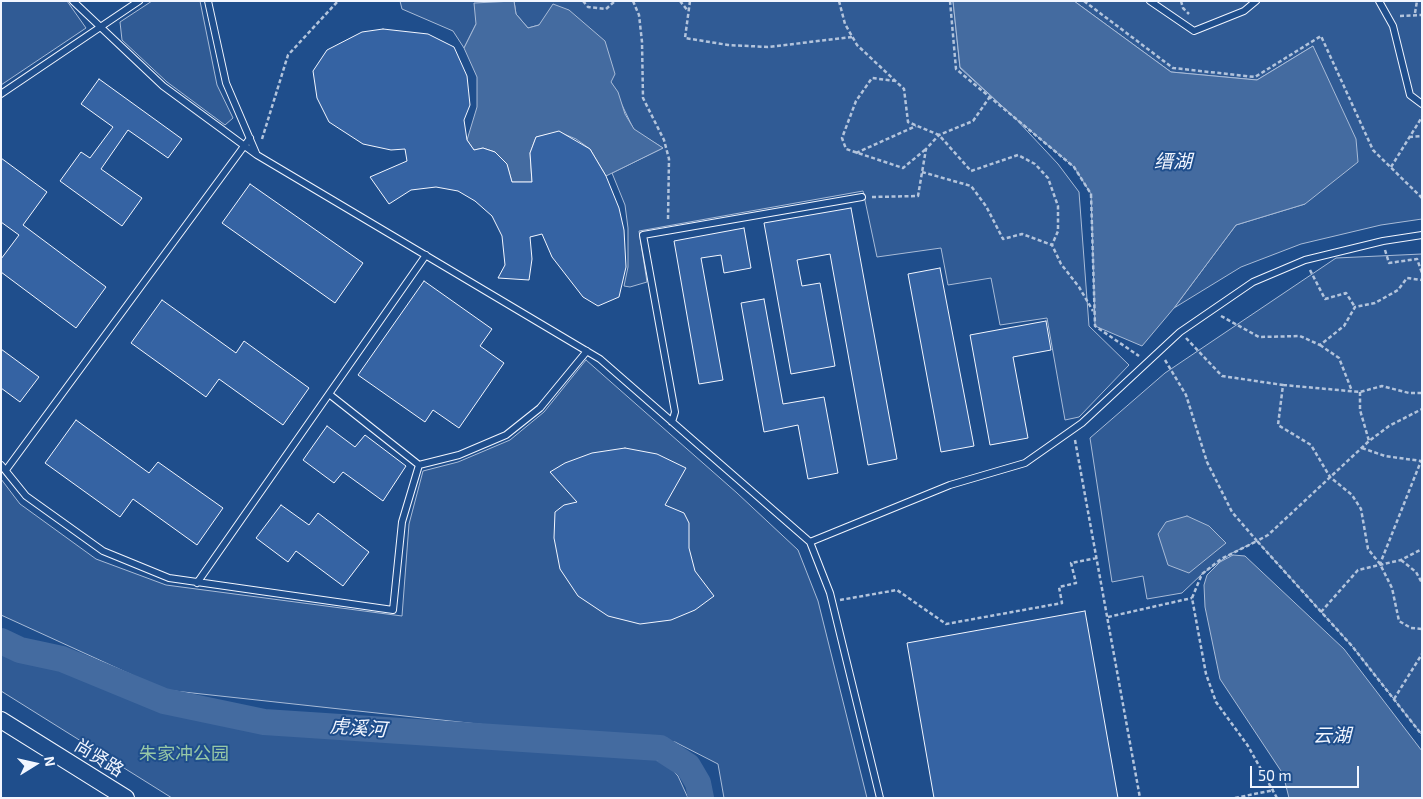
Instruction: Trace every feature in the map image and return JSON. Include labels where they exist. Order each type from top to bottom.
[{"type":"street","name":"尚贤路","points":[[1,720],[126,798]]},
{"type":"lane","points":[[73,1],[164,86],[257,155],[600,358],[810,542],[832,601],[880,798]]},
{"type":"lane","points":[[1,94],[139,1]]},
{"type":"lane","points":[[208,1],[226,83],[257,155]]},
{"type":"lane","points":[[1150,1],[1194,31],[1244,11],[1256,1]]},
{"type":"lane","points":[[1379,1],[1393,26],[1410,95],[1422,104]]},
{"type":"lane","points":[[250,138],[3,467],[26,496],[103,551],[170,578],[392,610],[402,522],[419,465]]},
{"type":"lane","points":[[672,422],[675,412],[643,235],[862,197]]},
{"type":"lane","points":[[810,542],[950,485],[1025,463],[1073,429],[1180,332],[1253,282],[1305,260],[1383,241],[1422,235]]},
{"type":"lane","points":[[198,583],[426,255]]},
{"type":"lane","points":[[419,465],[458,455],[506,435],[540,408],[587,351]]},
{"type":"lane","points":[[329,394],[419,465]]},
{"type":"path","points":[[257,155],[288,55],[338,1]]},
{"type":"path","points":[[583,1],[588,7],[606,9],[616,1]]},
{"type":"path","points":[[633,1],[639,15],[644,98],[664,140],[669,159],[668,230]]},
{"type":"path","points":[[680,1],[688,11]]},
{"type":"path","points":[[690,1],[685,38],[728,45],[768,47],[852,37]]},
{"type":"path","points":[[839,1],[845,24],[852,37],[871,60],[904,89],[908,122],[939,135],[971,171],[1018,155],[1035,164],[1048,178],[1058,206],[1058,232],[1052,245]]},
{"type":"path","points":[[950,1],[956,69],[1074,168],[1091,194],[1095,326],[1147,361]]},
{"type":"path","points":[[1084,1],[1173,68],[1255,77],[1321,36],[1373,150],[1422,198]]},
{"type":"path","points":[[1415,13],[1417,1]]},
{"type":"path","points":[[1388,17],[1415,13],[1422,15]]},
{"type":"path","points":[[896,81],[872,78],[856,101],[842,138],[846,149],[903,168],[926,149],[939,135],[973,121],[989,98]]},
{"type":"path","points":[[1390,167],[1422,117]]},
{"type":"path","points":[[856,153],[916,126]]},
{"type":"path","points":[[1409,137],[1422,136]]},
{"type":"path","points":[[862,197],[918,196],[926,149]]},
{"type":"path","points":[[922,172],[971,186],[986,206],[1003,239],[1022,234],[1052,245],[1061,264],[1079,287],[1094,313]]},
{"type":"path","points":[[1383,241],[1389,263],[1417,260],[1422,273]]},
{"type":"path","points":[[1305,260],[1325,299],[1346,293],[1355,307]]},
{"type":"path","points":[[1320,345],[1344,326],[1355,307],[1376,303],[1398,290],[1407,278],[1422,280]]},
{"type":"path","points":[[1211,311],[1259,337],[1300,336],[1320,345],[1339,358],[1352,391]]},
{"type":"path","points":[[1180,332],[1222,376],[1283,385],[1360,392],[1382,386],[1422,393]]},
{"type":"path","points":[[1159,350],[1186,394],[1207,462],[1232,512],[1352,646],[1422,735]]},
{"type":"path","points":[[1283,385],[1278,425],[1311,445],[1330,476],[1352,495],[1361,509],[1368,549],[1380,564],[1392,588],[1399,621],[1411,628],[1422,629]]},
{"type":"path","points":[[1360,392],[1360,410],[1369,441]]},
{"type":"path","points":[[1277,798],[1248,746],[1216,702],[1206,674],[1192,598],[1202,574],[1221,559],[1268,535],[1369,441],[1389,426],[1422,409]]},
{"type":"path","points":[[1073,429],[1140,798]]},
{"type":"path","points":[[1362,448],[1385,456],[1421,461],[1380,564]]},
{"type":"path","points":[[1321,612],[1358,570],[1401,560],[1422,549]]},
{"type":"path","points":[[832,601],[898,590],[946,624],[1062,603],[1059,587],[1076,583],[1071,563],[1097,558]]},
{"type":"path","points":[[1401,560],[1416,572],[1422,583]]},
{"type":"path","points":[[1107,617],[1192,598]]},
{"type":"path","points":[[1394,699],[1422,654]]},
{"type":"path","points":[[1235,798],[1274,790]]},
{"type":"green space","points":[[1,1],[67,1],[86,28],[1,85]]},
{"type":"green space","points":[[152,1],[200,1],[217,85],[233,118],[225,125],[167,82],[122,40],[120,22]]},
{"type":"green space","points":[[400,1],[497,1],[476,24],[464,48],[453,31],[402,9]]},
{"type":"green space","points":[[514,1],[953,1],[960,68],[1015,118],[1058,164],[1079,192],[1089,326],[1129,365],[1079,417],[1065,420],[1047,318],[1000,325],[991,278],[948,285],[941,248],[877,257],[863,191],[639,231],[647,282],[630,287],[624,286],[628,267],[628,228],[625,205],[612,173],[663,148],[634,130],[611,82],[539,25],[528,28],[516,14]]},
{"type":"green space","points":[[1074,1],[1422,1],[1422,219],[1381,225],[1301,244],[1241,267],[1174,308],[1236,225],[1305,204],[1313,46],[1257,80],[1171,72]]},
{"type":"green space","points":[[1422,254],[1422,735],[1352,646],[1257,541],[1232,553],[1202,574],[1182,593],[1147,599],[1143,576],[1112,582],[1090,438],[1165,373],[1336,258]]},
{"type":"green space","points":[[586,360],[737,493],[798,550],[818,601],[867,798],[724,798],[718,764],[675,742],[487,725],[165,690],[1,615],[1,479],[20,504],[96,559],[166,585],[402,616],[409,524],[423,471],[458,462],[510,440],[544,412]]},
{"type":"green space","name":"朱家冲公园","points":[[1,647],[18,654],[61,662],[161,704],[264,727],[632,754],[655,759],[667,765],[678,776],[688,798],[172,798],[1,691]]},
{"type":"water","points":[[514,1],[516,14],[528,28],[539,25],[553,4],[569,10],[605,41],[615,74],[611,82],[618,92],[625,114],[634,129],[663,148],[606,176],[590,149],[576,139],[559,132],[536,137],[530,153],[532,182],[512,182],[507,165],[495,152],[483,148],[474,150],[467,140],[477,107],[477,77],[464,48],[476,24],[474,3]]},
{"type":"water","name":"缙湖","points":[[953,1],[1074,1],[1171,72],[1257,80],[1313,46],[1356,139],[1358,162],[1305,204],[1236,225],[1174,308],[1142,346],[1095,326],[1091,194],[1074,167],[1015,118],[960,67]]},
{"type":"water","points":[[1187,516],[1209,526],[1226,543],[1189,573],[1168,565],[1158,534],[1166,522]]},
{"type":"water","name":"云湖","points":[[1233,555],[1245,556],[1344,649],[1422,751],[1422,798],[1289,798],[1283,774],[1220,679],[1205,607],[1204,585],[1207,575],[1220,562]]},
{"type":"building","points":[[383,29],[428,34],[454,47],[467,76],[470,105],[464,120],[467,140],[474,150],[483,148],[495,152],[507,164],[512,182],[532,182],[530,153],[536,137],[559,131],[590,149],[606,176],[619,208],[624,230],[626,267],[619,297],[598,306],[583,297],[552,257],[542,234],[530,237],[532,259],[529,280],[498,278],[505,265],[502,236],[492,216],[475,201],[458,191],[436,187],[411,190],[389,204],[370,177],[407,161],[405,149],[391,150],[363,144],[329,122],[317,98],[313,71],[327,50],[362,32]]},
{"type":"building","points":[[99,79],[182,139],[168,158],[128,130],[101,169],[142,198],[122,226],[60,181],[81,152],[90,158],[113,127],[81,104]]},
{"type":"building","points":[[1,158],[47,192],[23,225],[106,287],[76,328],[1,272],[1,259],[19,235],[1,222]]},
{"type":"building","points":[[250,184],[363,263],[335,303],[222,223]]},
{"type":"building","points":[[851,208],[897,459],[868,465],[830,254],[797,260],[802,286],[820,283],[835,366],[791,374],[764,223]]},
{"type":"building","points":[[744,228],[751,268],[724,273],[721,255],[701,258],[723,380],[699,384],[674,241]]},
{"type":"building","points":[[940,268],[974,446],[941,452],[908,274]]},
{"type":"building","points":[[424,281],[492,329],[480,346],[504,363],[459,428],[433,410],[425,422],[358,375]]},
{"type":"building","points":[[764,299],[783,404],[824,397],[838,473],[808,479],[798,425],[764,432],[741,303]]},
{"type":"building","points":[[162,300],[236,353],[244,341],[309,388],[283,425],[219,379],[206,397],[131,343]]},
{"type":"building","points":[[1046,321],[1051,350],[1013,357],[1028,438],[990,445],[970,335]]},
{"type":"building","points":[[1,349],[39,377],[20,402],[1,388]]},
{"type":"building","points":[[76,420],[149,473],[158,462],[223,508],[197,545],[133,499],[120,517],[45,463]]},
{"type":"building","points":[[327,426],[355,447],[365,435],[406,466],[383,501],[343,472],[334,483],[303,460]]},
{"type":"building","points":[[625,448],[657,454],[686,468],[665,505],[684,513],[689,523],[689,548],[695,571],[714,596],[695,610],[671,620],[640,624],[608,616],[578,596],[560,569],[554,538],[555,512],[564,505],[577,502],[550,472],[565,463],[592,453]]},
{"type":"building","points":[[281,505],[309,525],[318,513],[369,552],[343,586],[296,551],[288,562],[256,538]]},
{"type":"building","points":[[1085,611],[1118,798],[934,798],[907,643]]},
{"type":"waterway","name":"虎溪河","points":[[1,641],[20,650],[62,659],[164,701],[264,722],[660,748],[688,766],[698,783],[701,798]]}]
